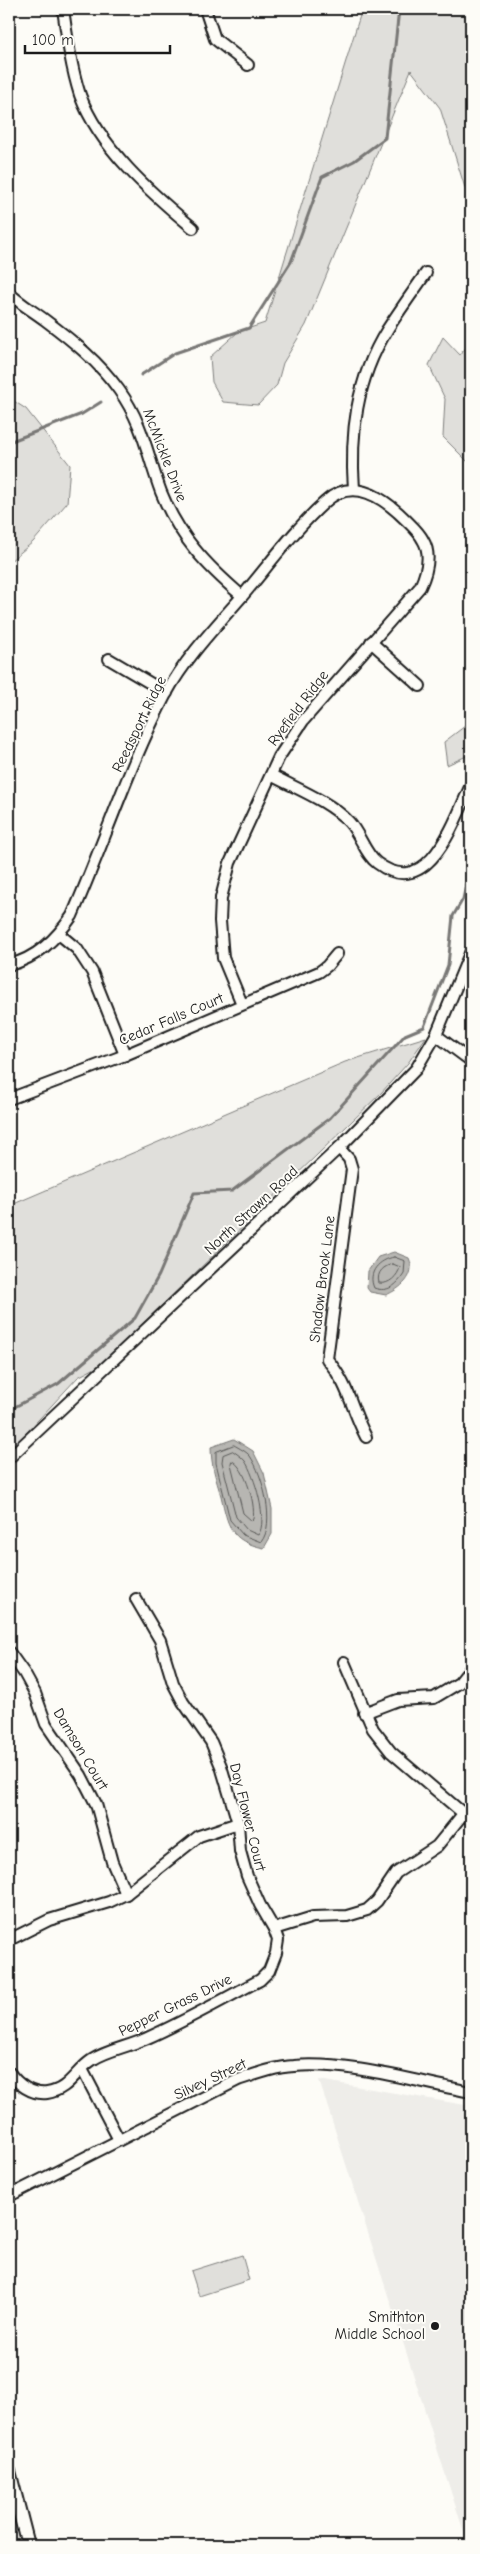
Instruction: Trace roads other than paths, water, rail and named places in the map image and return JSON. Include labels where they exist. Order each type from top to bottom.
[{"type":"main road","points":[[9,2471],[28,2545]]},
{"type":"street","points":[[63,9],[70,54],[81,96],[98,127],[129,169],[149,190],[193,228]]},
{"type":"street","points":[[205,9],[215,38],[248,65]]},
{"type":"street","points":[[354,490],[352,459],[356,410],[366,372],[386,331],[426,273]]},
{"type":"street","name":"McMickle Drive","points":[[9,292],[76,342],[100,366],[119,390],[143,432],[161,492],[174,519],[205,564],[242,596]]},
{"type":"street","name":"Ryefield Ridge","points":[[242,1004],[224,958],[220,921],[221,898],[230,864],[279,758],[303,721],[420,587],[426,575],[428,563],[424,540],[400,515],[371,492],[354,490]]},
{"type":"street","name":"Reedsport Ridge","points":[[9,965],[36,954],[59,934],[72,916],[133,766],[167,693],[203,642],[326,501],[337,494],[354,490]]},
{"type":"street","points":[[371,642],[420,686]]},
{"type":"street","points":[[109,659],[167,693]]},
{"type":"street","points":[[271,775],[330,807],[349,822],[375,862],[390,871],[408,872],[422,867],[439,853],[471,785]]},
{"type":"street","points":[[59,934],[77,948],[92,972],[125,1055]]},
{"type":"street","name":"North Strawn Road","points":[[9,1458],[339,1148],[416,1069],[436,1035],[471,951]]},
{"type":"street","name":"Cedar Falls Court","points":[[9,1099],[125,1055],[319,972],[337,954]]},
{"type":"street","points":[[436,1035],[471,1061]]},
{"type":"street","name":"Shadow Brook Lane","points":[[339,1148],[350,1159],[352,1169],[327,1359],[338,1371],[348,1389],[354,1413],[366,1437]]},
{"type":"street","name":"Day Flower Court","points":[[136,1599],[160,1640],[173,1683],[183,1702],[211,1742],[221,1766],[238,1823],[240,1851],[247,1876],[260,1906],[274,1928]]},
{"type":"street","name":"Damson Court","points":[[9,1652],[24,1673],[46,1724],[81,1776],[96,1804],[112,1862],[126,1894]]},
{"type":"street","points":[[274,1928],[312,1918],[347,1916],[367,1910],[377,1901],[396,1873],[437,1846],[467,1817],[391,1752],[373,1729],[364,1713],[344,1662]]},
{"type":"street","points":[[364,1713],[398,1700],[434,1698],[459,1683],[471,1668]]},
{"type":"street","points":[[9,1940],[49,1920],[109,1902],[126,1894],[199,1836],[238,1823]]},
{"type":"street","name":"Pepper Grass Drive","points":[[9,2072],[23,2087],[35,2092],[57,2090],[69,2084],[82,2070],[101,2055],[145,2039],[260,1980],[272,1964],[278,1940],[274,1928]]},
{"type":"street","name":"Silvey Street","points":[[9,2196],[238,2080],[293,2066],[322,2066],[361,2071],[471,2092]]},
{"type":"street","points":[[82,2070],[120,2140]]},
{"type":"water","points":[[394,1252],[409,1258],[411,1271],[406,1281],[386,1295],[370,1292],[367,1288],[368,1271],[378,1257]]},
{"type":"water","points":[[234,1439],[253,1451],[264,1473],[272,1509],[272,1534],[264,1548],[243,1541],[228,1523],[214,1472],[211,1447]]},
{"type":"waterway","points":[[141,375],[175,353],[249,328],[291,262],[322,177],[354,161],[385,138],[399,9]]},
{"type":"waterway","points":[[9,442],[82,414],[101,402]]},
{"type":"waterway","points":[[9,1410],[58,1384],[135,1318],[159,1275],[194,1193],[232,1191],[330,1118],[405,1035],[424,1027],[448,965],[453,916],[463,899],[468,875],[471,871]]},
{"type":"place","name":"Smithton Middle School","points":[[435,2326]]}]
